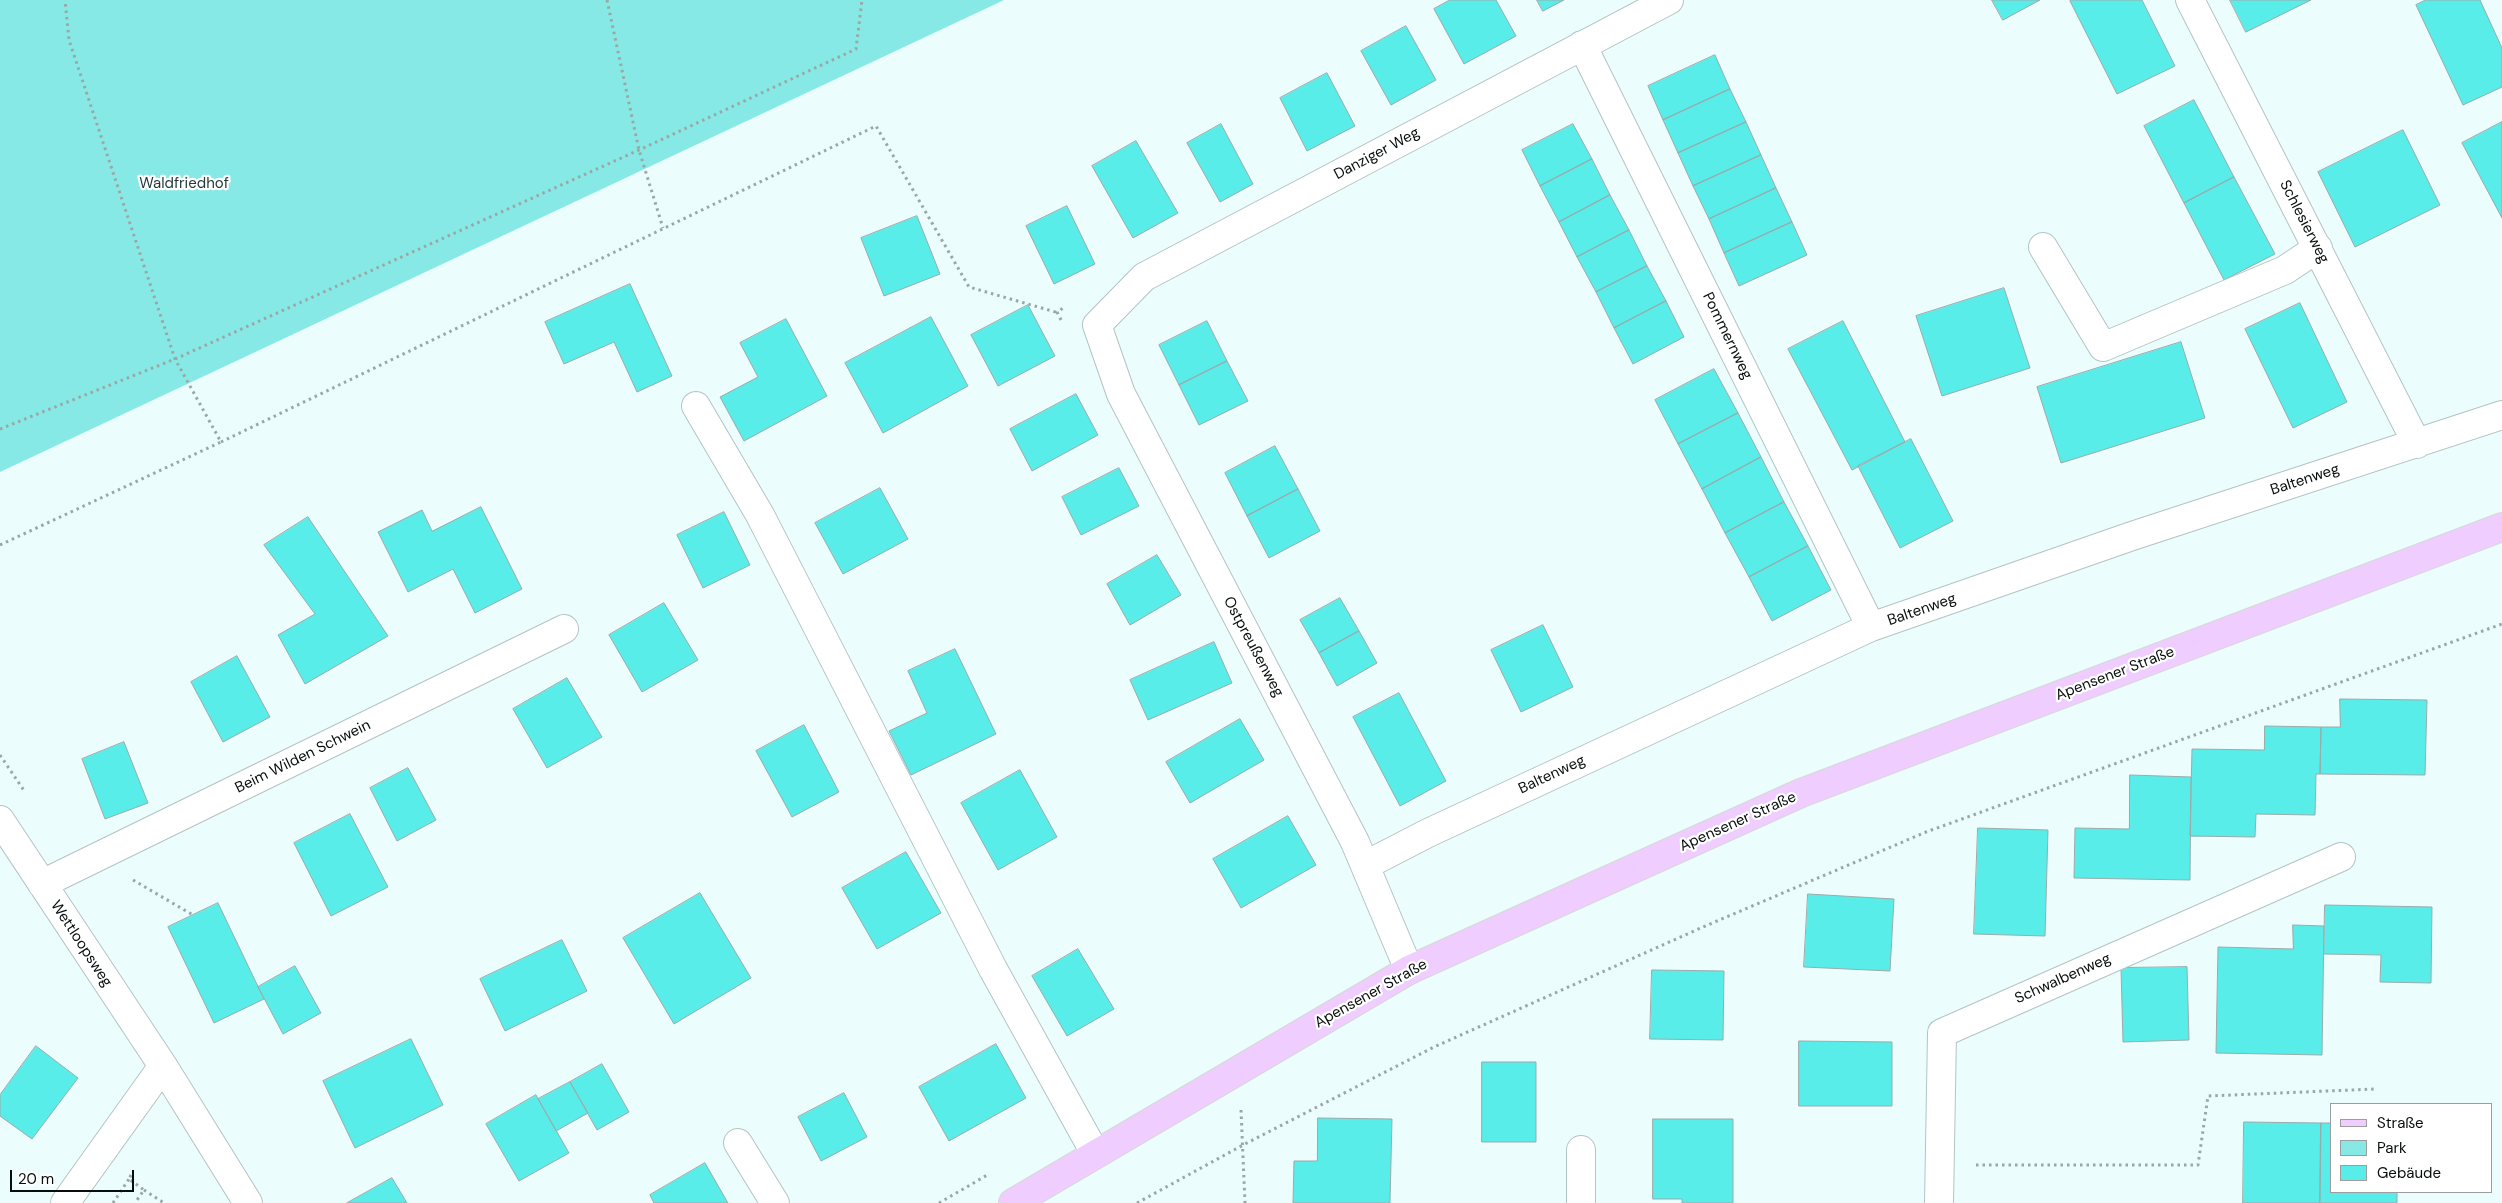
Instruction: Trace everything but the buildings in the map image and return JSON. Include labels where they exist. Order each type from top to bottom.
[{"type":"main road","name":"Apensener Straße","points":[[1013,1203],[1095,1153],[1409,970],[1802,793],[2502,527]]},
{"type":"street","name":"Danziger Weg","points":[[1097,325],[1144,277],[1669,0]]},
{"type":"street","name":"Schlesierweg","points":[[2190,0],[2417,444]]},
{"type":"street","name":"Pommernweg","points":[[1582,45],[1871,627]]},
{"type":"street","points":[[2043,248],[2102,347],[2285,270],[2318,248]]},
{"type":"street","name":"Ostpreußenweg","points":[[1097,325],[1122,394],[1366,865],[1409,970]]},
{"type":"street","points":[[696,406],[760,515],[992,969],[1095,1153]]},
{"type":"street","name":"Baltenweg","points":[[1366,865],[1428,833],[1871,627],[2132,536],[2502,415]]},
{"type":"street","name":"Beim Wilden Schwein","points":[[42,884],[564,629]]},
{"type":"street","name":"Wettloopsweg","points":[[0,820],[163,1066],[248,1203]]},
{"type":"street","name":"Schwalbenweg","points":[[1939,1203],[1942,1033],[2341,857]]},
{"type":"street","points":[[65,1203],[163,1066]]},
{"type":"street","points":[[738,1143],[775,1203]]},
{"type":"street","points":[[1581,1150],[1581,1203]]},
{"type":"path","points":[[65,0],[69,40],[175,359],[221,442]]},
{"type":"path","points":[[607,0],[638,150],[663,228]]},
{"type":"path","points":[[0,429],[175,359],[638,150],[856,49],[862,0]]},
{"type":"path","points":[[0,544],[221,442],[876,126],[969,287],[1097,325]]},
{"type":"path","points":[[1136,1203],[1243,1145],[1434,1047],[1702,927],[1926,832],[2502,624]]},
{"type":"path","points":[[111,850],[124,875],[193,915]]},
{"type":"path","points":[[1239,1069],[1245,1203]]},
{"type":"path","points":[[1940,1166],[2198,1166],[2208,1096],[2375,1089]]},
{"type":"path","points":[[113,1203],[129,1179]]},
{"type":"path","points":[[144,1190],[164,1203]]},
{"type":"green space","name":"Waldfriedhof","points":[[0,0],[1004,0],[0,472]]}]
